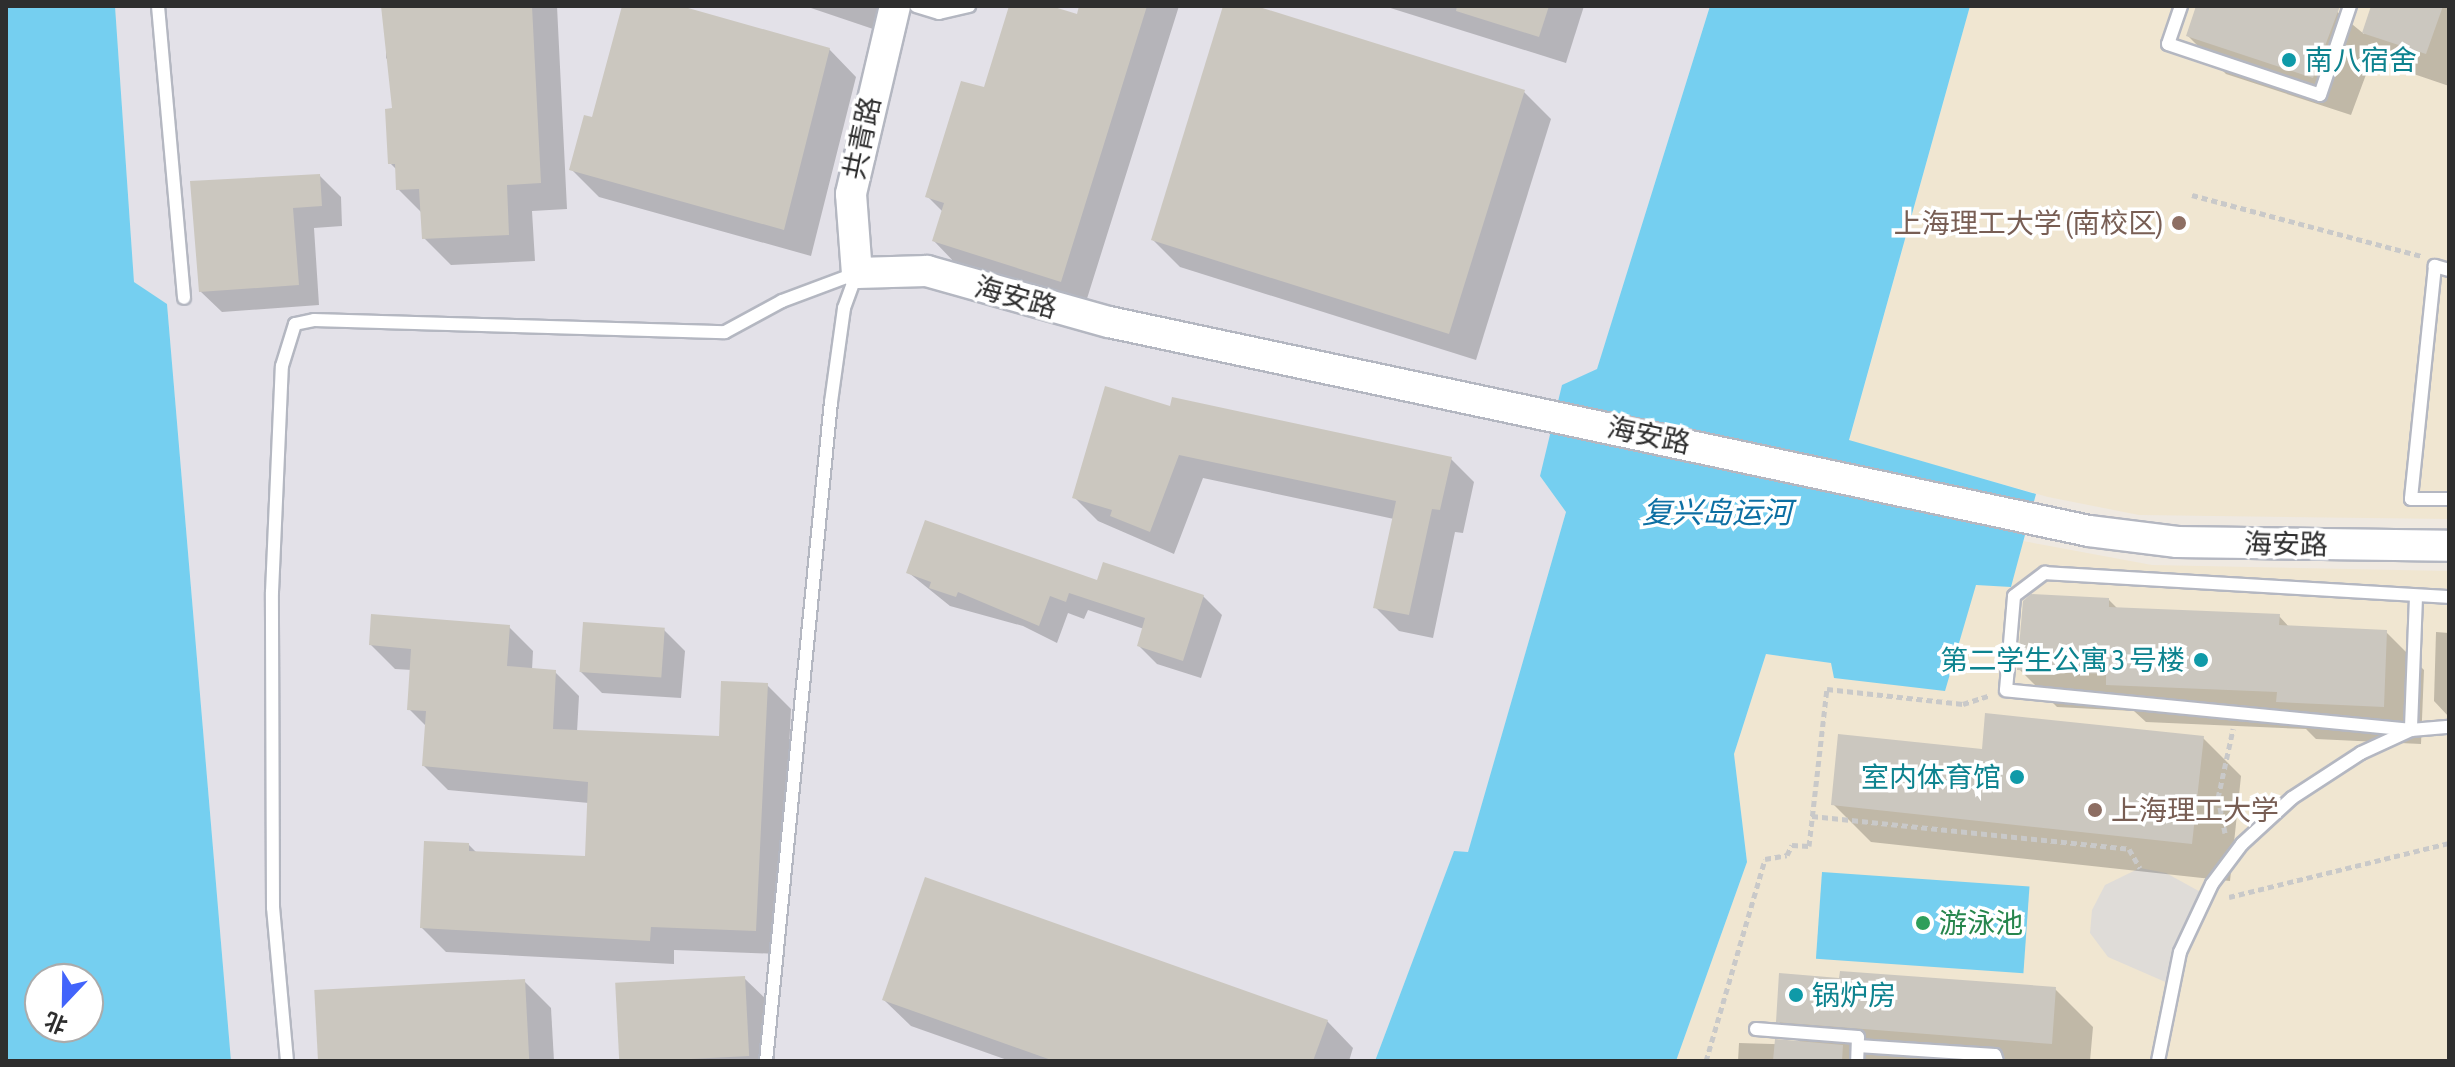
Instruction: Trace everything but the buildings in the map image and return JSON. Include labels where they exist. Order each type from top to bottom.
[{"type":"street","name":"共青路","points":[[857,273],[851,194],[895,6]]},
{"type":"street","name":"海安路","points":[[857,273],[927,271],[1109,322],[1553,414],[2032,519],[2177,542],[2449,546]]},
{"type":"lane","points":[[158,6],[184,298]]},
{"type":"lane","points":[[916,6],[939,13],[969,6]]},
{"type":"lane","points":[[2181,6],[2168,44],[2320,95],[2350,6]]},
{"type":"lane","points":[[2449,270],[2435,266],[2411,499],[2449,499]]},
{"type":"lane","points":[[287,1061],[273,908],[272,592],[282,366],[295,324],[314,320],[725,332],[782,301],[857,273]]},
{"type":"lane","points":[[766,1061],[831,402],[844,308],[857,273]]},
{"type":"lane","points":[[2449,597],[2045,573],[2014,596],[2006,690],[2411,730],[2449,727]]},
{"type":"lane","points":[[2411,730],[2416,597]]},
{"type":"lane","points":[[2158,1061],[2170,984],[2201,904],[2231,857],[2292,798],[2361,753],[2411,730]]},
{"type":"lane","points":[[1756,1029],[1858,1037],[1857,1061]]},
{"type":"lane","points":[[1858,1046],[1995,1055],[1997,1061]]},
{"type":"path","points":[[2192,195],[2411,251],[2435,266]]},
{"type":"path","points":[[1706,1061],[1765,859],[1787,855],[1792,845],[1809,846],[1827,689],[1963,704],[2006,690]]},
{"type":"path","points":[[2231,857],[2218,798],[2237,713]]},
{"type":"path","points":[[1812,816],[2129,849],[2140,868]]},
{"type":"path","points":[[2201,904],[2449,843]]},
{"type":"shaded area","points":[[115,6],[1710,6],[1597,370],[1566,383],[1540,476],[1566,512],[1468,853],[1454,852],[1375,1061],[231,1061],[167,304],[134,282]]},
{"type":"shaded area","name":"上海理工大学 (南校区)","points":[[1970,6],[2449,6],[2449,519],[2139,515],[2048,497],[1849,441]]},
{"type":"shaded area","name":"上海理工大学","points":[[2023,541],[2152,565],[2449,571],[2449,1061],[1676,1061],[1747,862],[1734,754],[1766,654],[1831,663],[1976,585],[2011,586]]},
{"type":"shaded area","points":[[2140,868],[2166,873],[2206,895],[2170,984],[2108,957],[2090,933],[2092,910],[2105,885]]},
{"type":"water","points":[[6,6],[115,6],[134,282],[167,304],[231,1061],[6,1061]]},
{"type":"water","name":"复兴岛运河","points":[[1710,6],[1970,6],[1849,440],[2036,494],[2011,587],[1976,585],[1945,691],[1834,678],[1831,663],[1766,654],[1734,754],[1747,862],[1676,1061],[1375,1061],[1454,851],[1468,852],[1566,512],[1540,476],[1562,385],[1597,369]]},
{"type":"water","name":"游泳池","points":[[1822,872],[2029,887],[2023,973],[1816,959]]},
{"type":"place","name":"南八宿舍","points":[[2289,60]]},
{"type":"place","name":"上海理工大学 (南校区)","points":[[2179,223]]},
{"type":"place","name":"第二学生公寓 3 号楼","points":[[2201,660]]},
{"type":"place","name":"室内体育馆","points":[[2017,777]]},
{"type":"place","name":"上海理工大学","points":[[2095,810]]},
{"type":"place","name":"游泳池","points":[[1923,923]]},
{"type":"place","name":"锅炉房","points":[[1796,995]]}]
